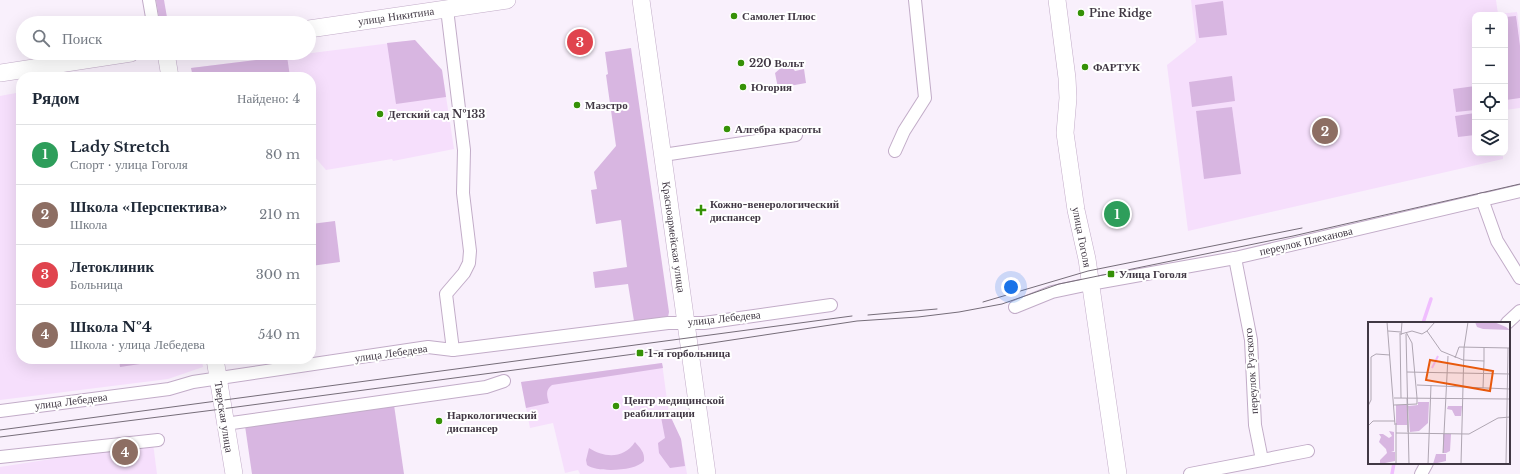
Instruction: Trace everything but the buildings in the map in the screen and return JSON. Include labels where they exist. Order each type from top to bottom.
[{"type":"street","points":[[149,0],[152,16]]},
{"type":"street","name":"улица Никитина","points":[[316,28],[507,0]]},
{"type":"street","name":"Красноармейская улица","points":[[641,0],[707,474]]},
{"type":"street","points":[[895,151],[904,131],[924,98],[915,0]]},
{"type":"street","name":"улица Гоголя","points":[[1057,0],[1067,78],[1068,98],[1065,133],[1077,216],[1085,246],[1118,474]]},
{"type":"street","points":[[447,9],[464,150],[463,192],[470,251],[469,263],[464,272],[446,294],[453,350]]},
{"type":"street","points":[[0,73],[85,60]]},
{"type":"street","points":[[167,60],[169,72]]},
{"type":"street","points":[[663,155],[796,135]]},
{"type":"street","name":"переулок Плеханова","points":[[1090,284],[1235,258],[1520,191]]},
{"type":"street","points":[[1482,199],[1498,241],[1520,278]]},
{"type":"street","name":"переулок Рузского","points":[[1235,258],[1251,340],[1255,425],[1262,460]]},
{"type":"street","points":[[1015,307],[1052,292],[1090,284]]},
{"type":"street","name":"улица Лебедева","points":[[316,364],[428,347],[453,350],[668,323],[704,323],[831,304]]},
{"type":"street","points":[[1508,322],[1520,311]]},
{"type":"street","name":"Тверская улица","points":[[216,364],[234,474]]},
{"type":"street","name":"улица Лебедева","points":[[0,410],[169,389],[193,382],[313,364]]},
{"type":"street","points":[[225,424],[486,387],[504,381]]},
{"type":"street","points":[[0,457],[158,440]]},
{"type":"street","points":[[1190,474],[1308,452]]},
{"type":"street","points":[[1421,474],[1426,464]]},
{"type":"shaded area","points":[[156,0],[164,0],[167,16],[159,16]]},
{"type":"shaded area","points":[[1191,0],[1496,0],[1498,12],[1472,12],[1472,156],[1503,156],[1503,159],[1188,231],[1167,65],[1196,42]]},
{"type":"shaded area","points":[[1223,1],[1227,35],[1199,38],[1195,5]]},
{"type":"shaded area","points":[[1517,12],[1520,33],[1520,108],[1508,110],[1508,13]]},
{"type":"shaded area","points":[[1516,16],[1520,46],[1520,98],[1508,100],[1508,48],[1508,17]]},
{"type":"shaded area","name":"Детский сад №133","points":[[415,40],[442,70],[454,149],[393,161],[392,159],[326,170],[316,158],[316,72],[192,72],[191,68],[255,60],[316,60],[316,52]]},
{"type":"shaded area","points":[[415,40],[442,70],[446,97],[396,104],[387,43]]},
{"type":"shaded area","points":[[631,48],[669,312],[668,317],[634,321],[628,284],[595,288],[593,272],[627,267],[621,220],[596,224],[591,190],[597,189],[594,172],[616,146],[606,75],[608,74],[605,52]]},
{"type":"shaded area","points":[[255,60],[288,60],[289,72],[192,72],[191,68]]},
{"type":"shaded area","points":[[791,66],[795,71],[804,69],[806,83],[778,88],[775,73],[782,67]]},
{"type":"shaded area","points":[[1232,76],[1235,101],[1192,107],[1189,82]]},
{"type":"shaded area","points":[[1472,86],[1472,110],[1456,112],[1453,89]]},
{"type":"shaded area","points":[[16,93],[16,364],[203,364],[203,367],[168,379],[0,400],[0,96]]},
{"type":"shaded area","points":[[1232,107],[1241,174],[1204,179],[1196,111]]},
{"type":"shaded area","points":[[1472,113],[1472,135],[1458,137],[1455,116]]},
{"type":"shaded area","points":[[335,221],[340,262],[316,265],[316,223]]},
{"type":"shaded area","points":[[662,363],[669,415],[681,439],[687,474],[580,474],[578,470],[565,473],[553,423],[530,428],[521,382]]},
{"type":"shaded area","points":[[662,363],[663,368],[552,385],[547,391],[549,403],[526,408],[521,382]]},
{"type":"shaded area","points":[[120,364],[140,364],[120,367]]},
{"type":"shaded area","points":[[394,405],[404,474],[252,474],[245,426]]},
{"type":"shaded area","points":[[668,411],[681,439],[685,466],[670,468],[659,453],[658,443],[665,438],[661,417],[664,416],[664,412]]},
{"type":"shaded area","points":[[635,442],[642,450],[644,455],[644,461],[640,464],[617,470],[592,468],[587,465],[586,460],[589,448],[601,454],[614,455],[625,452]]},
{"type":"shaded area","points":[[153,443],[157,474],[0,474],[0,467]]},
{"type":"waterway","points":[[1423,322],[1431,299]]},
{"type":"waterway","points":[[1392,474],[1394,464]]},
{"type":"tram line","points":[[0,437],[672,349],[857,321],[918,317],[959,312],[1002,304],[1059,284],[1293,236],[1520,184]]},
{"type":"tram line","points":[[983,302],[1088,271],[1302,228]]},
{"type":"tram line","points":[[868,315],[937,309]]},
{"type":"tram line","points":[[0,430],[852,316]]},
{"type":"place","name":"Pine Ridge","points":[[1081,13]]},
{"type":"place","name":"Самолет Плюс","points":[[734,16]]},
{"type":"place","name":"Летоклиник","points":[[580,42]]},
{"type":"place","name":"220 Вольт","points":[[741,63]]},
{"type":"place","name":"ФАРТУК","points":[[1085,67]]},
{"type":"place","name":"Югория","points":[[743,87]]},
{"type":"place","name":"Маэстро","points":[[577,105]]},
{"type":"place","name":"Детский сад №133","points":[[380,114]]},
{"type":"place","name":"Алгебра красоты","points":[[727,129]]},
{"type":"place","name":"Школа «Перспектива»","points":[[1325,131]]},
{"type":"place","name":"Кожно-венерологический диспансер","points":[[701,210]]},
{"type":"place","name":"Lady Stretch","points":[[1117,214]]},
{"type":"place","name":"Улица Гоголя","points":[[1111,274]]},
{"type":"place","name":"1-я горбольница","points":[[640,353]]},
{"type":"place","name":"Центр медицинской реабилитации","points":[[616,406]]},
{"type":"place","name":"Наркологический диспансер","points":[[439,421]]},
{"type":"place","name":"Школа №4","points":[[125,452]]}]
